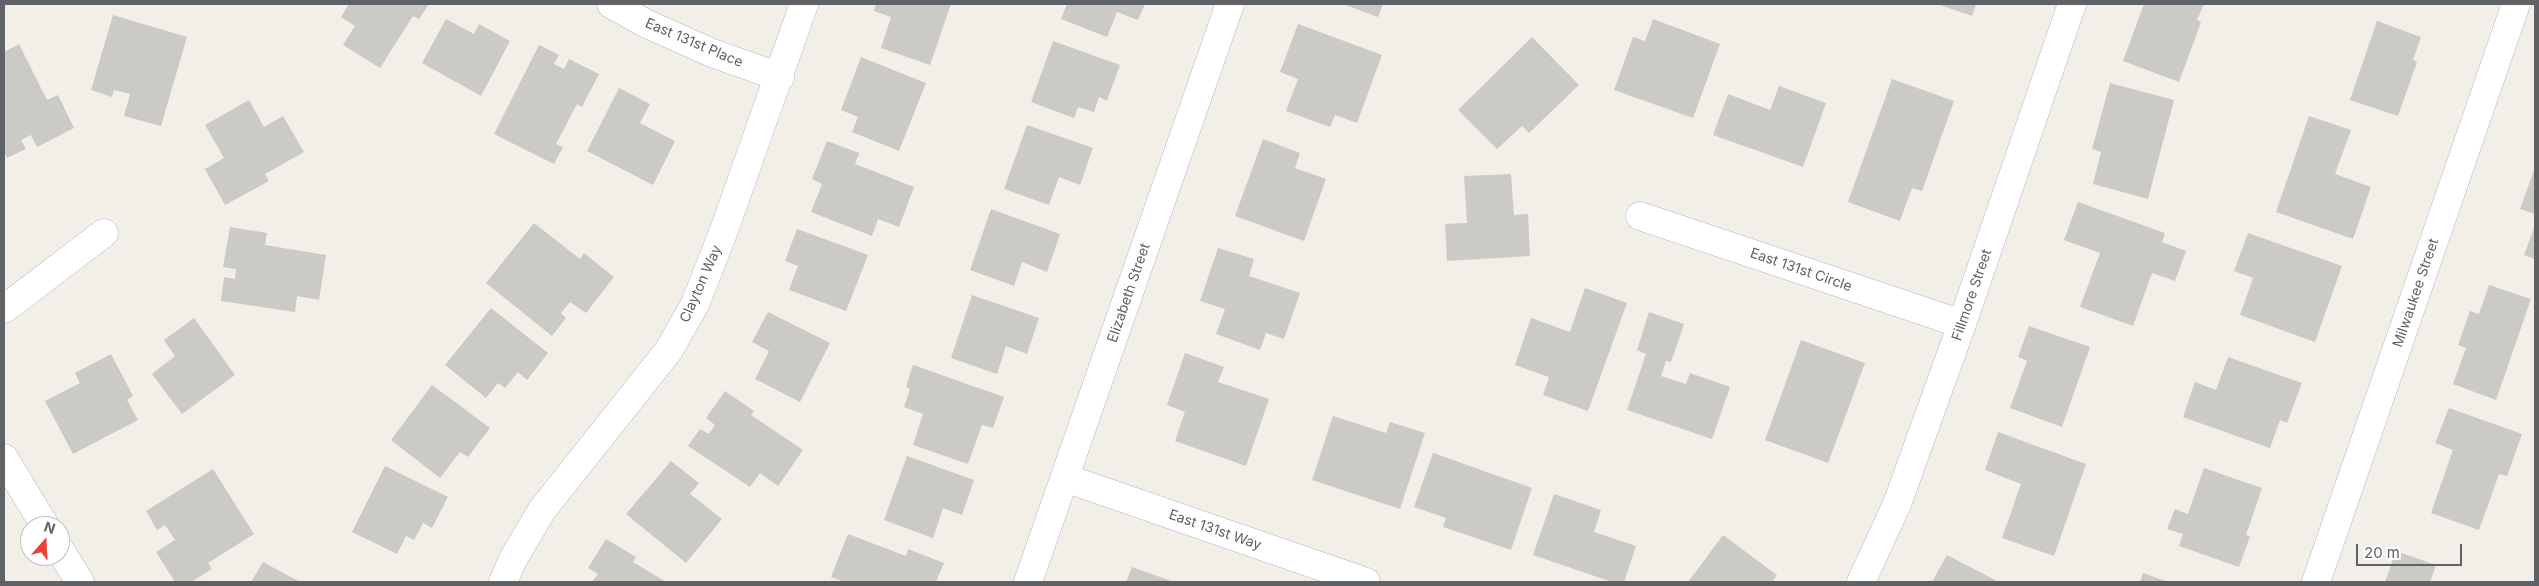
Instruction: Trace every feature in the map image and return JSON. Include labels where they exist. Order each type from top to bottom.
[{"type":"street","name":"East 131st Place","points":[[611,4],[645,23],[712,53],[780,77]]},
{"type":"street","name":"Clayton Way","points":[[504,582],[513,559],[542,510],[668,350],[695,304],[780,77],[804,4]]},
{"type":"street","name":"Elizabeth Street","points":[[1028,582],[1230,4]]},
{"type":"street","name":"Fillmore Street","points":[[1861,582],[1897,504],[1962,324],[2072,4]]},
{"type":"street","name":"Milwaukee Street","points":[[2316,582],[2516,4]]},
{"type":"street","name":"East 131st Circle","points":[[1640,216],[1962,324]]},
{"type":"street","points":[[4,309],[104,233]]},
{"type":"street","points":[[4,458],[40,516]]},
{"type":"street","name":"East 131st Way","points":[[1065,478],[1366,582]]},
{"type":"street","points":[[70,566],[80,582]]},
{"type":"building","points":[[349,4],[429,4],[419,19],[413,16],[380,68],[343,45],[355,26],[341,17]]},
{"type":"building","points":[[876,4],[951,4],[930,65],[881,48],[891,17],[874,11]]},
{"type":"building","points":[[1067,4],[1145,4],[1138,20],[1117,12],[1107,37],[1061,19]]},
{"type":"building","points":[[1343,4],[1383,4],[1378,17]]},
{"type":"building","points":[[1937,4],[1976,4],[1972,16]]},
{"type":"building","points":[[2144,4],[2204,4],[2197,20],[2201,22],[2179,82],[2123,61]]},
{"type":"building","points":[[113,15],[187,37],[161,126],[124,116],[130,94],[114,90],[112,97],[91,90]]},
{"type":"building","points":[[446,19],[474,34],[479,24],[510,41],[481,96],[422,63]]},
{"type":"building","points":[[1653,19],[1720,44],[1693,118],[1614,90],[1633,37],[1645,41]]},
{"type":"building","points":[[2377,21],[2421,37],[2413,60],[2417,62],[2398,116],[2350,100]]},
{"type":"building","points":[[1298,24],[1382,55],[1357,123],[1335,115],[1330,127],[1286,111],[1298,79],[1280,72]]},
{"type":"building","points":[[1532,37],[1579,85],[1529,133],[1522,126],[1497,149],[1458,110]]},
{"type":"building","points":[[1053,41],[1120,65],[1107,101],[1099,97],[1094,112],[1078,107],[1074,118],[1031,102]]},
{"type":"building","points":[[19,44],[47,100],[58,95],[74,128],[37,147],[31,135],[21,140],[26,149],[7,158],[4,151],[4,52]]},
{"type":"building","points":[[539,45],[559,55],[554,64],[564,69],[569,59],[599,74],[582,107],[577,104],[556,144],[563,147],[554,164],[494,134]]},
{"type":"building","points":[[861,57],[926,83],[899,151],[852,132],[858,117],[841,110]]},
{"type":"building","points":[[1892,79],[1954,101],[1922,191],[1912,188],[1900,221],[1848,202]]},
{"type":"building","points":[[2110,83],[2174,100],[2148,199],[2093,184],[2101,152],[2092,149]]},
{"type":"building","points":[[1779,86],[1826,103],[1803,167],[1713,135],[1728,94],[1770,110]]},
{"type":"building","points":[[619,88],[650,104],[640,123],[675,141],[653,185],[587,151]]},
{"type":"building","points":[[249,100],[264,127],[283,116],[304,152],[265,174],[269,181],[225,205],[205,169],[224,158],[205,125]]},
{"type":"building","points":[[2309,116],[2351,130],[2335,174],[2371,187],[2353,239],[2276,212]]},
{"type":"building","points":[[1027,125],[1093,148],[1080,185],[1059,177],[1049,205],[1004,189]]},
{"type":"building","points":[[1263,139],[1300,153],[1295,168],[1326,179],[1304,241],[1235,216]]},
{"type":"building","points":[[827,141],[859,153],[855,164],[914,187],[899,227],[878,219],[872,236],[811,212],[822,184],[812,179]]},
{"type":"building","points":[[2535,167],[2535,214],[2520,209]]},
{"type":"building","points":[[1511,174],[1514,215],[1528,214],[1530,256],[1447,261],[1445,224],[1467,223],[1464,176]]},
{"type":"building","points":[[2078,202],[2165,233],[2162,242],[2186,251],[2175,281],[2152,273],[2133,326],[2080,307],[2100,253],[2064,240]]},
{"type":"building","points":[[991,209],[1060,234],[1047,272],[1022,262],[1014,286],[970,270]]},
{"type":"building","points":[[534,223],[580,259],[584,253],[614,277],[586,313],[570,302],[561,313],[566,318],[552,336],[486,283]]},
{"type":"building","points":[[2535,225],[2535,259],[2524,255]]},
{"type":"building","points":[[230,227],[267,233],[265,245],[326,255],[319,300],[297,296],[295,312],[221,301],[224,277],[235,279],[236,269],[223,267]]},
{"type":"building","points":[[797,229],[868,255],[846,311],[789,290],[798,266],[785,261]]},
{"type":"building","points":[[2248,233],[2342,266],[2315,342],[2240,315],[2253,278],[2234,271]]},
{"type":"building","points":[[1218,248],[1254,259],[1249,276],[1300,293],[1284,339],[1266,333],[1260,350],[1216,334],[1225,309],[1200,301]]},
{"type":"building","points":[[2489,285],[2531,299],[2496,400],[2453,384],[2466,348],[2458,345],[2470,311],[2479,314]]},
{"type":"building","points":[[1585,288],[1627,303],[1588,411],[1543,395],[1549,377],[1515,365],[1531,318],[1570,332]]},
{"type":"building","points":[[972,295],[1039,318],[1027,354],[1006,346],[997,374],[951,358]]},
{"type":"building","points":[[491,308],[548,353],[527,380],[518,372],[505,388],[498,383],[486,398],[445,365]]},
{"type":"building","points":[[768,312],[830,343],[800,402],[755,379],[769,351],[752,342]]},
{"type":"building","points":[[1649,312],[1684,324],[1671,362],[1666,361],[1661,376],[1686,384],[1690,373],[1730,387],[1712,439],[1627,410],[1646,354],[1637,350]]},
{"type":"building","points":[[194,318],[235,375],[182,414],[152,374],[175,356],[164,340]]},
{"type":"building","points":[[2029,326],[2090,347],[2062,427],[2010,408],[2027,361],[2018,357]]},
{"type":"building","points":[[1801,340],[1865,363],[1828,463],[1765,440]]},
{"type":"building","points":[[1185,353],[1224,367],[1218,382],[1269,399],[1246,466],[1175,441],[1185,412],[1167,405]]},
{"type":"building","points":[[111,354],[133,396],[127,400],[138,420],[73,454],[45,401],[80,383],[75,373]]},
{"type":"building","points":[[2228,357],[2302,383],[2287,423],[2280,420],[2270,448],[2183,417],[2195,382],[2216,390]]},
{"type":"building","points":[[913,365],[1004,397],[993,428],[982,425],[968,464],[913,445],[923,414],[904,407],[910,389],[906,387]]},
{"type":"building","points":[[432,385],[490,428],[468,457],[460,452],[440,478],[391,440]]},
{"type":"building","points":[[725,391],[754,411],[751,415],[803,450],[778,486],[760,473],[750,487],[688,446],[700,429],[709,434],[715,425],[706,418]]},
{"type":"building","points":[[2449,408],[2522,434],[2507,476],[2499,474],[2479,530],[2431,513],[2453,450],[2435,443]]},
{"type":"building","points":[[1333,416],[1386,433],[1390,422],[1425,433],[1400,509],[1312,480]]},
{"type":"building","points":[[1998,432],[2086,464],[2054,556],[2002,538],[2021,484],[1985,470]]},
{"type":"building","points":[[1433,453],[1532,488],[1511,550],[1443,527],[1446,518],[1414,507]]},
{"type":"building","points":[[907,456],[974,480],[962,515],[943,508],[933,538],[884,520]]},
{"type":"building","points":[[671,461],[699,483],[690,494],[722,519],[686,563],[626,514]]},
{"type":"building","points":[[385,466],[448,497],[432,528],[423,523],[414,540],[406,536],[397,554],[352,532]]},
{"type":"building","points":[[2204,468],[2262,488],[2246,535],[2250,536],[2239,567],[2179,546],[2183,534],[2167,529],[2175,509],[2188,514]]},
{"type":"building","points":[[213,469],[254,534],[208,563],[212,569],[191,582],[175,582],[156,552],[175,540],[165,525],[157,530],[146,511]]},
{"type":"building","points":[[1554,494],[1601,510],[1594,532],[1636,546],[1624,582],[1612,582],[1533,555]]},
{"type":"building","points":[[848,534],[906,556],[908,549],[944,563],[936,582],[845,582],[831,577]]},
{"type":"building","points":[[1723,535],[1777,575],[1772,582],[1688,582]]},
{"type":"building","points":[[606,539],[636,557],[633,562],[666,582],[592,582],[598,574],[588,568]]},
{"type":"building","points":[[2396,551],[2436,565],[2430,582],[2385,582]]},
{"type":"building","points":[[1947,555],[1999,582],[1932,582]]},
{"type":"building","points":[[263,562],[300,582],[251,582]]},
{"type":"building","points":[[1132,567],[1174,582],[1126,582]]},
{"type":"building","points":[[2143,573],[2168,582],[2140,582]]}]
